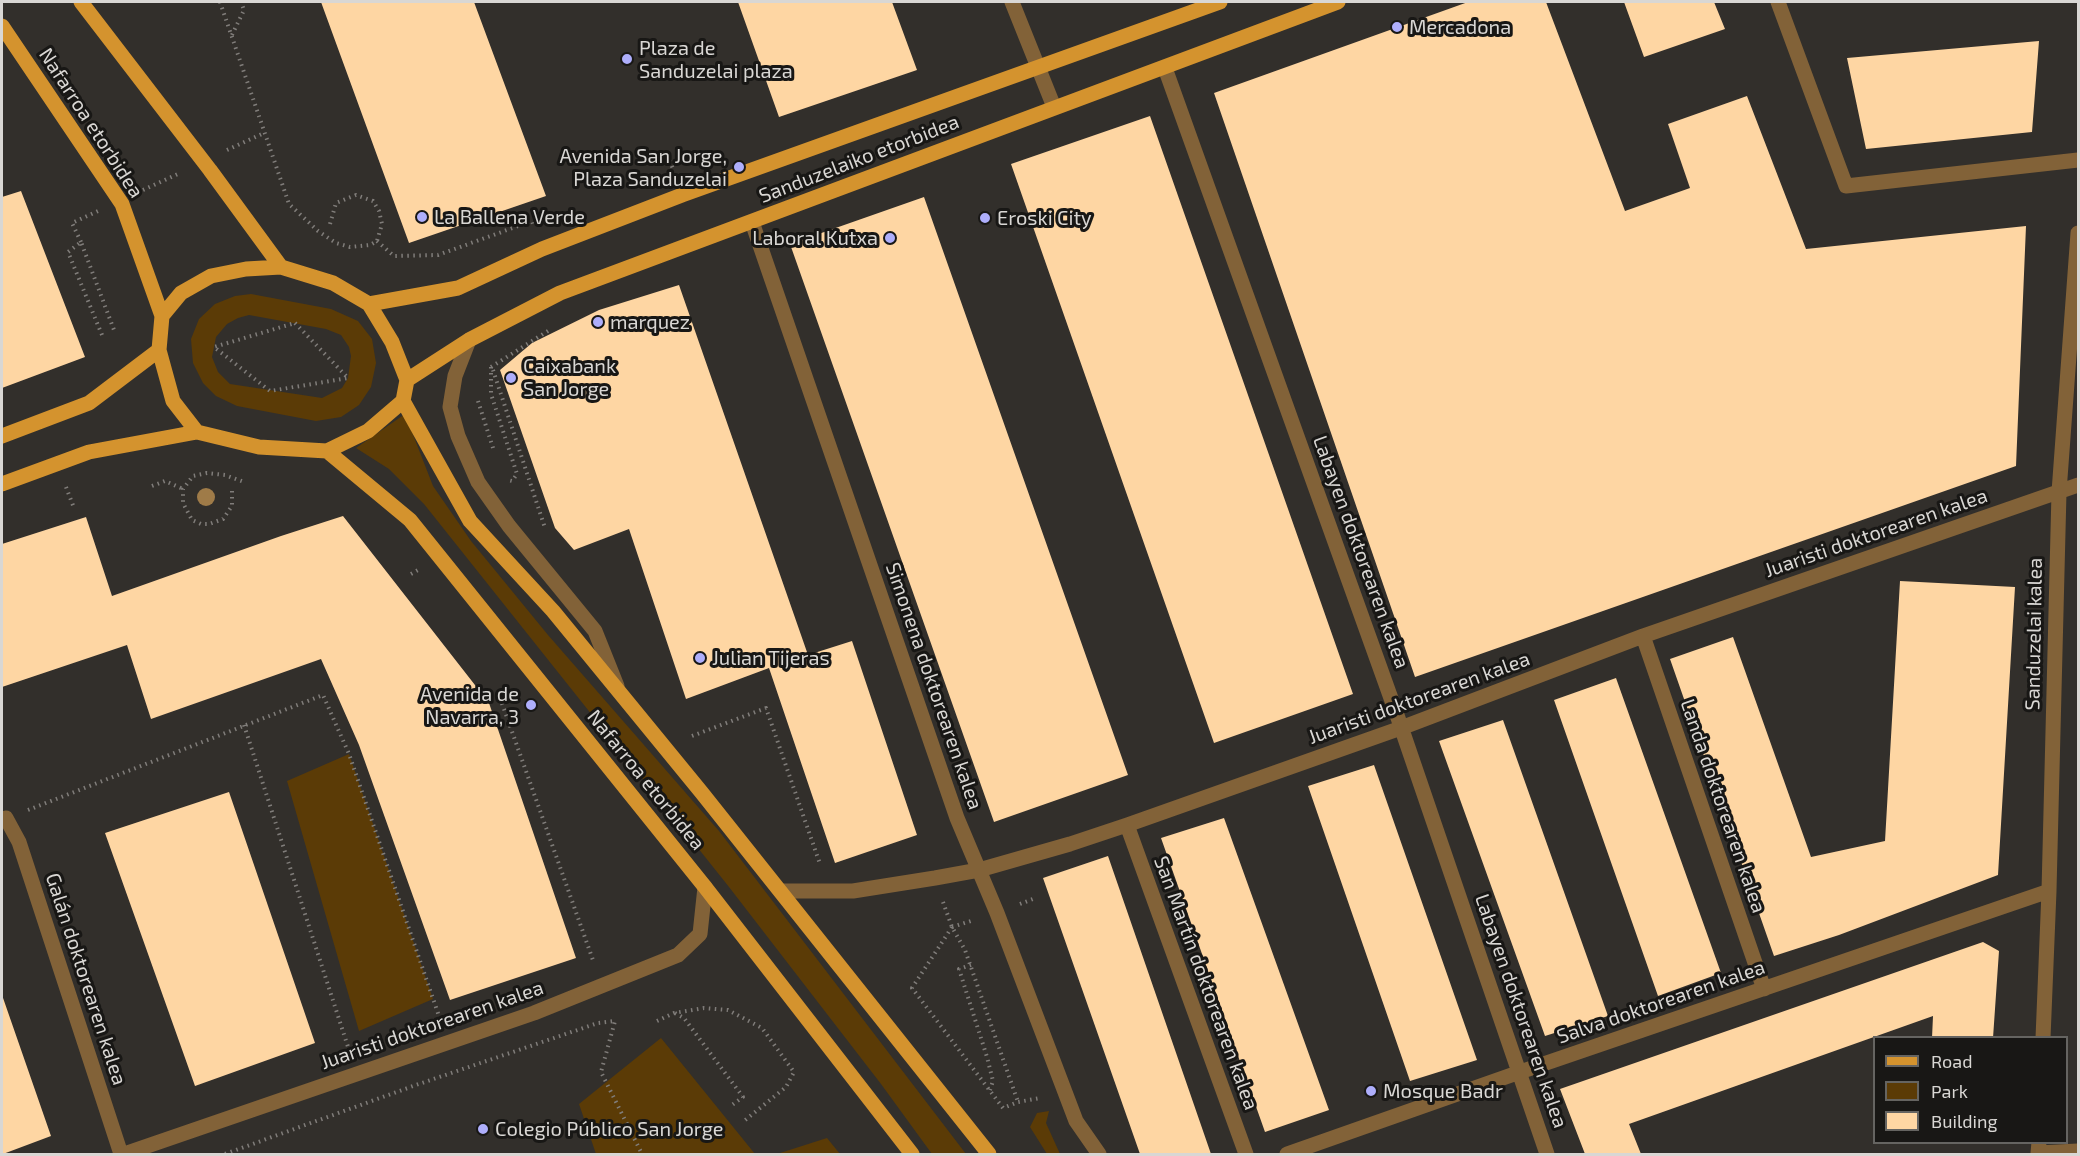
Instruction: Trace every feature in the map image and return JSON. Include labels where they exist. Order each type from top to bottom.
[{"type":"main road","points":[[81,2],[281,267]]},
{"type":"main road","name":"Sanduzelaiko etorbidea","points":[[369,304],[458,288],[542,249],[682,195],[1221,2]]},
{"type":"main road","name":"Sanduzelaiko etorbidea","points":[[407,380],[469,340],[560,293],[1338,2]]},
{"type":"main road","name":"Nafarroa etorbidea","points":[[2,26],[120,201],[162,316]]},
{"type":"main road","points":[[2,484],[88,452],[197,432],[259,447],[327,451],[368,431],[403,401],[407,380],[392,342],[369,304],[333,283],[281,267],[211,276],[181,293],[162,316],[159,350],[173,401],[197,432]]},
{"type":"main road","points":[[2,436],[89,403],[159,350]]},
{"type":"main road","name":"Nafarroa etorbidea","points":[[403,401],[470,521],[553,611],[781,891],[989,1155]]},
{"type":"main road","name":"Nafarroa etorbidea","points":[[327,451],[410,520],[705,887],[912,1155]]},
{"type":"street","points":[[1012,2],[1054,107]]},
{"type":"street","points":[[1778,2],[1846,186],[2079,160]]},
{"type":"street","name":"Labayen doktorearen kalea","points":[[1165,68],[1401,728],[1547,1155]]},
{"type":"street","name":"Simonena doktorearen kalea","points":[[752,222],[957,818],[1076,1121],[1099,1155]]},
{"type":"street","name":"Sanduzelai kalea","points":[[2043,1036],[2059,492],[2079,233]]},
{"type":"street","name":"Nafarroa etorbidea","points":[[469,340],[455,376],[450,407],[466,455],[478,482],[509,526],[596,631],[619,692]]},
{"type":"street","name":"Juaristi doktorearen kalea","points":[[781,891],[853,891],[935,878],[979,870],[1070,844],[1401,728],[1643,636],[2079,485]]},
{"type":"street","name":"Landa doktorearen kalea","points":[[1643,636],[1764,989]]},
{"type":"street","name":"Galán doktorearen kalea","points":[[4,819],[19,842],[123,1155]]},
{"type":"street","name":"San Martín doktorearen kalea","points":[[1128,825],[1246,1155]]},
{"type":"street","name":"Juaristi doktorearen kalea","points":[[123,1155],[534,1013],[678,955],[700,934],[705,887]]},
{"type":"street","name":"Salva doktorearen kalea","points":[[1287,1155],[1520,1072],[2049,891]]},
{"type":"street","points":[[2038,1148],[2079,1151]]},
{"type":"path","points":[[220,2],[289,204],[318,231],[336,243],[350,247],[370,245],[376,241],[382,224],[380,211],[373,201],[356,195],[336,203],[330,224]]},
{"type":"path","points":[[231,36],[244,10],[241,2]]},
{"type":"path","points":[[114,330],[72,223],[264,133]]},
{"type":"path","points":[[376,241],[394,256],[438,255],[532,221],[542,249]]},
{"type":"path","points":[[81,242],[68,252],[102,335]]},
{"type":"path","points":[[295,323],[348,378],[270,391],[214,347],[295,323]]},
{"type":"path","points":[[503,479],[512,481],[517,474],[491,394],[491,367],[546,531]]},
{"type":"path","points":[[478,401],[496,457]]},
{"type":"path","points":[[232,491],[232,506],[223,519],[201,524],[192,520],[186,512],[183,503],[183,489],[194,476],[207,473],[225,475],[244,482]]},
{"type":"path","points":[[153,486],[165,481],[183,489]]},
{"type":"path","points":[[498,692],[595,966]]},
{"type":"path","points":[[4,819],[323,695],[349,754],[448,1043]]},
{"type":"path","points":[[692,736],[766,708],[820,864]]},
{"type":"path","points":[[244,725],[350,1054]]},
{"type":"path","points":[[1018,1102],[965,950],[952,927],[912,988],[1003,1108],[1039,1097],[1044,1104]]},
{"type":"path","points":[[971,966],[959,969],[993,1081],[990,1090]]},
{"type":"path","points":[[657,1021],[674,1013],[704,1008],[728,1010],[762,1028],[794,1072],[786,1087],[744,1121]]},
{"type":"path","points":[[674,1013],[684,1018],[743,1097],[732,1105]]},
{"type":"path","points":[[225,1155],[416,1085],[598,1023],[615,1021],[601,1072],[642,1155]]},
{"type":"green space","points":[[251,294],[331,309],[358,321],[372,339],[376,363],[371,387],[359,405],[341,417],[316,421],[237,406],[216,396],[203,383],[193,363],[191,339],[199,319],[215,304],[235,296]],"holes":[[[249,315],[326,329],[341,335],[349,347],[351,356],[348,378],[342,388],[322,398],[230,384],[218,372],[212,357],[216,337],[227,324]]]},
{"type":"green space","points":[[405,414],[433,486],[471,541],[548,635],[719,831],[966,1154],[932,1154],[729,887],[424,504],[389,469],[356,448]]},
{"type":"green space","points":[[349,754],[433,999],[359,1031],[287,781]]},
{"type":"green space","points":[[661,1038],[755,1154],[596,1154],[579,1104]]},
{"type":"green space","points":[[1049,1111],[1046,1123],[1060,1154],[1047,1154],[1030,1127],[1037,1113]]},
{"type":"green space","points":[[827,1138],[840,1154],[777,1154]]},
{"type":"building","points":[[321,2],[474,2],[546,196],[409,243]]},
{"type":"building","points":[[738,2],[892,2],[917,70],[779,117]]},
{"type":"building","points":[[1468,2],[1546,2],[1625,211],[1690,188],[1668,124],[1747,96],[1806,249],[2026,226],[2016,466],[1415,677],[1214,93]]},
{"type":"building","points":[[1624,2],[1714,2],[1725,29],[1644,57]]},
{"type":"building","points":[[2039,41],[2032,132],[1866,149],[1847,58]]},
{"type":"building","points":[[1150,116],[1353,694],[1214,743],[1011,164]]},
{"type":"building","points":[[21,191],[85,357],[2,388],[2,197]]},
{"type":"building","points":[[924,197],[1128,775],[994,822],[790,244]]},
{"type":"building","points":[[679,285],[808,655],[852,641],[917,835],[835,863],[769,668],[686,699],[629,529],[574,550],[555,528],[500,370],[532,343],[599,310]]},
{"type":"building","points":[[343,516],[489,703],[576,958],[450,1000],[359,745],[321,659],[151,719],[127,645],[2,687],[2,544],[86,517],[112,596]]},
{"type":"building","points":[[1900,581],[2015,587],[1998,875],[1839,935],[1774,956],[1670,659],[1733,637],[1811,857],[1885,841]]},
{"type":"building","points":[[1616,678],[1721,973],[1658,996],[1554,700]]},
{"type":"building","points":[[1503,720],[1608,1016],[1545,1036],[1439,741]]},
{"type":"building","points":[[1374,765],[1477,1060],[1410,1081],[1308,786]]},
{"type":"building","points":[[229,792],[315,1043],[195,1086],[105,833]]},
{"type":"building","points":[[1224,818],[1329,1110],[1265,1132],[1161,838]]},
{"type":"building","points":[[1108,856],[1211,1154],[1140,1154],[1043,878]]},
{"type":"building","points":[[1983,942],[1999,951],[1993,1036],[1932,1036],[1933,1016],[1873,1036],[1629,1124],[1641,1154],[1585,1154],[1560,1089]]},
{"type":"building","points":[[2,995],[51,1136],[3,1154],[2,1154]]},
{"type":"place","name":"Mercadona","points":[[1397,27]]},
{"type":"place","name":"Plaza de Sanduzelai plaza","points":[[627,59]]},
{"type":"place","name":"Avenida San Jorge, Plaza Sanduzelai","points":[[739,167]]},
{"type":"place","name":"La Ballena Verde","points":[[422,217]]},
{"type":"place","name":"Eroski City","points":[[985,218]]},
{"type":"place","name":"Laboral Kutxa","points":[[890,238]]},
{"type":"place","name":"marquez","points":[[598,322]]},
{"type":"place","name":"Caixabank San Jorge","points":[[511,378]]},
{"type":"place","name":"Julian Tijeras","points":[[700,658]]},
{"type":"place","name":"Avenida de Navarra, 3","points":[[531,705]]},
{"type":"place","name":"Mosque Badr","points":[[1371,1091]]},
{"type":"place","name":"Colegio Público San Jorge","points":[[483,1129]]}]
